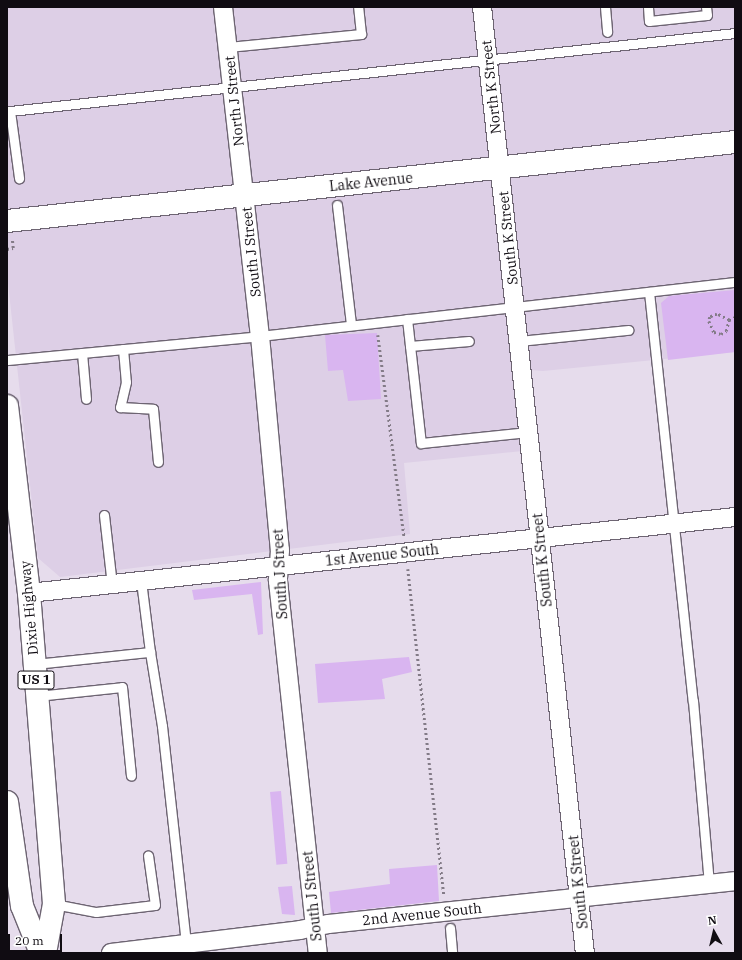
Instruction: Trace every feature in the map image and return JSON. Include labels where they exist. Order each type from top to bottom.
[{"type":"main road","name":"Lake Avenue","points":[[7,221],[735,142]]},
{"type":"main road","name":"Dixie Highway","points":[[7,406],[29,593],[54,904],[45,953]]},
{"type":"main road","points":[[7,802],[22,906],[41,953]]},
{"type":"street","name":"North J Street","points":[[223,7],[244,196]]},
{"type":"street","name":"North K Street","points":[[482,7],[500,168]]},
{"type":"street","name":"South K Street","points":[[500,168],[585,953]]},
{"type":"street","name":"South J Street","points":[[244,196],[260,336],[280,550],[278,566],[314,928],[318,953]]},
{"type":"street","name":"1st Avenue South","points":[[29,593],[735,517]]},
{"type":"street","name":"2nd Avenue South","points":[[111,953],[184,948],[314,928],[328,924],[735,881]]},
{"type":"lane","points":[[228,47],[361,34],[358,7]]},
{"type":"lane","points":[[605,7],[607,32]]},
{"type":"lane","points":[[648,7],[649,21],[707,15],[706,7]]},
{"type":"lane","points":[[19,178],[9,111],[735,33]]},
{"type":"lane","points":[[337,205],[350,325]]},
{"type":"lane","points":[[7,360],[260,336],[735,282]]},
{"type":"lane","points":[[649,292],[674,524],[709,883]]},
{"type":"lane","points":[[407,319],[421,443],[528,432]]},
{"type":"lane","points":[[519,341],[628,330]]},
{"type":"lane","points":[[410,346],[469,341]]},
{"type":"lane","points":[[123,349],[126,382],[120,407],[153,409],[158,462]]},
{"type":"lane","points":[[82,353],[86,399]]},
{"type":"lane","points":[[104,515],[112,584]]},
{"type":"lane","points":[[141,581],[150,652],[162,726],[184,948]]},
{"type":"lane","points":[[34,664],[150,652]]},
{"type":"lane","points":[[37,696],[122,687],[131,776]]},
{"type":"lane","points":[[54,904],[96,912],[155,905],[148,855]]},
{"type":"lane","points":[[450,928],[452,953]]},
{"type":"path","points":[[729,320],[717,314],[710,317],[709,321],[714,332],[721,334],[726,331],[729,320],[735,317]]},
{"type":"path","points":[[376,323],[406,553],[444,900]]},
{"type":"shaded area","points":[[7,7],[735,7],[735,352],[543,371],[518,369],[523,451],[404,463],[410,534],[60,577],[38,558],[7,274]]},
{"type":"shaded area","points":[[735,290],[735,352],[668,360],[661,303],[669,296]]},
{"type":"shaded area","points":[[377,333],[381,399],[348,401],[343,370],[328,371],[325,335]]},
{"type":"shaded area","points":[[261,582],[263,634],[258,635],[252,594],[194,600],[192,590]]},
{"type":"shaded area","points":[[409,657],[412,672],[382,679],[385,699],[318,703],[315,664]]},
{"type":"shaded area","points":[[281,791],[287,864],[276,865],[270,792]]},
{"type":"shaded area","points":[[437,865],[439,901],[331,913],[329,892],[390,884],[389,869]]},
{"type":"shaded area","points":[[292,886],[295,915],[282,914],[278,887]]}]
